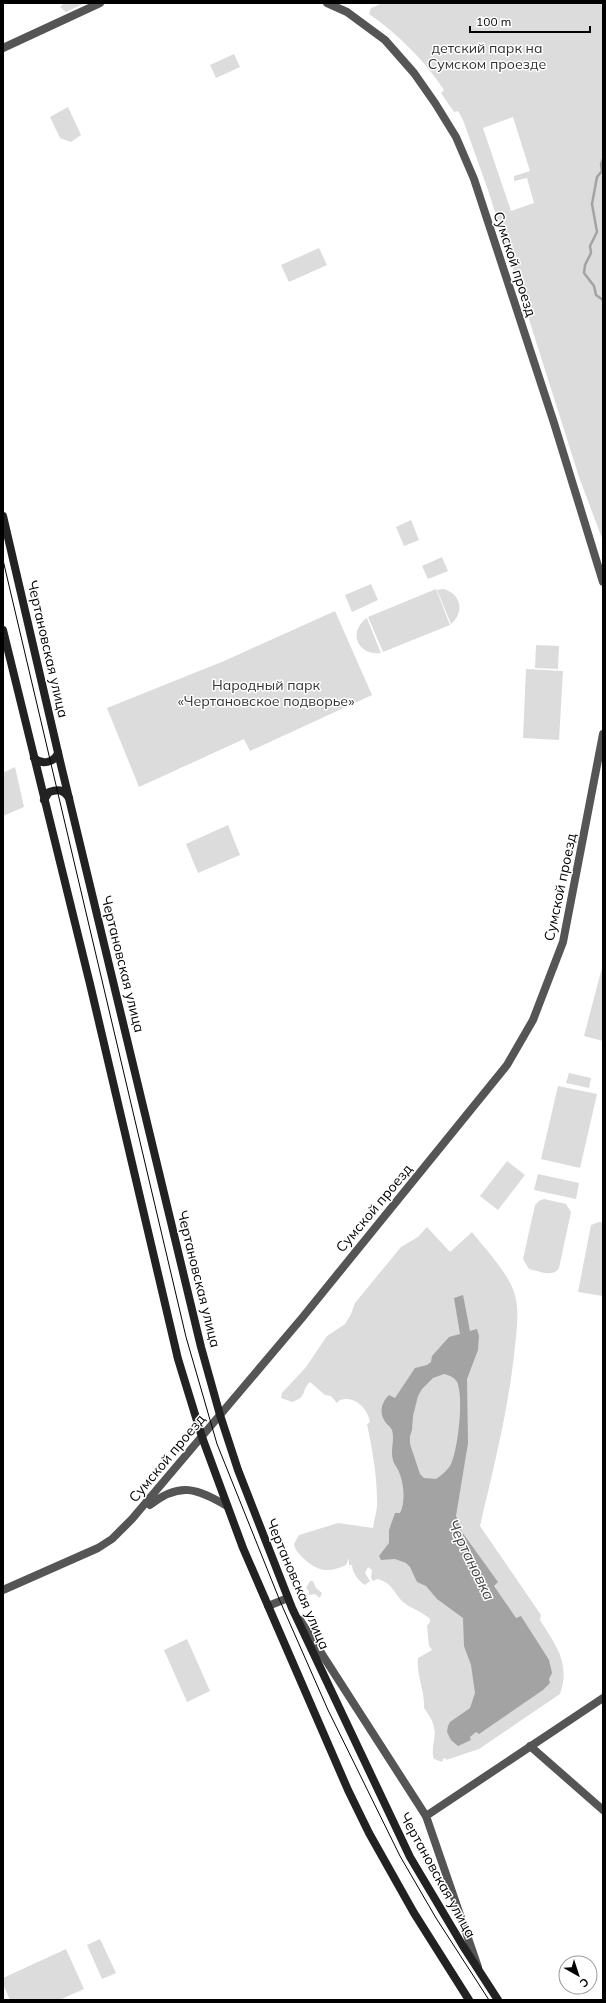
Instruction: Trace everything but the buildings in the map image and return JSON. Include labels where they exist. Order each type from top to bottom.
[{"type":"main road","name":"Чертановская улица","points":[[3,516],[58,753],[201,1347],[220,1415],[241,1478],[292,1608],[410,1857],[498,2000]]},
{"type":"main road","points":[[3,630],[94,999],[178,1359],[202,1437],[227,1506],[268,1606],[348,1790],[369,1833],[414,1913],[469,2000]]},
{"type":"main road","points":[[34,758],[40,762],[46,762],[54,759],[58,753]]},
{"type":"main road","points":[[44,800],[49,792],[57,790],[66,793],[69,798]]},
{"type":"street","points":[[3,48],[100,3]]},
{"type":"street","name":"Сумской проезд","points":[[327,3],[347,12],[385,40],[414,73],[436,103],[456,137],[474,179],[554,423],[603,582]]},
{"type":"street","name":"Сумской проезд","points":[[3,1590],[107,1542],[132,1519],[202,1437],[507,1065],[533,1020],[566,929],[603,734]]},
{"type":"street","points":[[132,1519],[158,1498],[181,1489],[192,1489],[203,1492],[227,1506]]},
{"type":"street","points":[[268,1606],[288,1598]]},
{"type":"street","points":[[292,1608],[426,1816],[480,1973]]},
{"type":"street","points":[[426,1816],[603,1698]]},
{"type":"street","points":[[530,1746],[603,1810]]},
{"type":"green space","points":[[64,3],[85,3],[66,12],[60,7]]},
{"type":"green space","name":"детский парк на Сумском проезде","points":[[383,3],[603,3],[603,541],[579,477],[488,190],[463,120],[458,111],[454,112],[441,93],[444,90],[420,58],[390,30],[369,14],[371,8]],"holes":[[[513,117],[530,171],[514,176],[514,181],[527,178],[534,203],[511,211],[483,128]]]},
{"type":"green space","points":[[234,54],[240,67],[216,78],[210,65]]},
{"type":"green space","points":[[68,107],[81,135],[71,142],[60,138],[50,117]]},
{"type":"green space","points":[[319,248],[327,265],[289,282],[281,265]]},
{"type":"green space","points":[[411,520],[419,540],[404,546],[396,527]]},
{"type":"green space","points":[[442,557],[448,571],[428,579],[422,566]]},
{"type":"green space","points":[[371,584],[378,600],[352,612],[345,595]]},
{"type":"green space","points":[[436,589],[450,625],[383,652],[368,617]]},
{"type":"green space","points":[[443,589],[454,594],[459,604],[458,614],[451,624],[437,590]]},
{"type":"green space","name":"Народный парк «Чертановское подворье»","points":[[335,611],[372,695],[250,751],[244,739],[139,787],[107,708],[224,661]]},
{"type":"green space","points":[[367,618],[381,653],[366,651],[358,642],[358,630]]},
{"type":"green space","points":[[536,645],[559,646],[558,669],[535,668]]},
{"type":"green space","points":[[526,669],[563,671],[559,740],[523,738]]},
{"type":"green space","points":[[15,767],[24,807],[3,816],[3,773]]},
{"type":"green space","points":[[228,825],[240,855],[198,873],[186,844]]},
{"type":"green space","points":[[603,964],[603,1041],[584,1036]]},
{"type":"green space","points":[[569,1073],[591,1078],[589,1088],[566,1083]]},
{"type":"green space","points":[[558,1086],[597,1094],[580,1168],[541,1159]]},
{"type":"green space","points":[[507,1161],[525,1175],[498,1210],[480,1196]]},
{"type":"green space","points":[[538,1174],[579,1183],[576,1199],[534,1190]]},
{"type":"green space","points":[[544,1199],[566,1204],[571,1212],[559,1268],[553,1273],[529,1269],[523,1259],[535,1205]]},
{"type":"green space","points":[[603,1222],[603,1296],[578,1292],[591,1225]]},
{"type":"green space","points":[[427,1227],[450,1252],[472,1232],[505,1274],[513,1289],[517,1303],[517,1325],[509,1391],[480,1526],[541,1615],[540,1620],[560,1654],[564,1673],[560,1694],[479,1749],[446,1760],[446,1758],[443,1759],[442,1762],[434,1759],[433,1751],[435,1732],[431,1720],[424,1708],[418,1671],[418,1658],[432,1650],[429,1646],[427,1626],[430,1619],[403,1602],[387,1583],[378,1579],[373,1581],[371,1578],[372,1570],[368,1567],[365,1573],[370,1581],[365,1585],[360,1582],[356,1576],[352,1565],[349,1565],[349,1558],[346,1565],[333,1570],[322,1570],[307,1562],[296,1549],[294,1544],[299,1535],[338,1523],[373,1528],[377,1507],[377,1491],[374,1462],[367,1424],[370,1422],[367,1412],[356,1401],[346,1399],[340,1400],[337,1403],[331,1396],[325,1395],[310,1382],[302,1396],[297,1400],[292,1402],[281,1398],[282,1393],[306,1367],[327,1336],[345,1324],[355,1303],[401,1247],[418,1237]]},
{"type":"green space","points":[[310,1581],[313,1581],[316,1588],[322,1593],[320,1598],[315,1594],[309,1595],[309,1591],[306,1588]]},
{"type":"green space","points":[[187,1639],[210,1691],[187,1702],[164,1650]]},
{"type":"green space","points":[[100,1939],[116,1973],[102,1979],[87,1945]]},
{"type":"green space","points":[[66,1949],[84,1989],[59,2000],[10,2000],[3,1984],[3,1978]]},
{"type":"water","name":"Чертановка","points":[[463,1295],[470,1331],[477,1329],[479,1336],[478,1350],[467,1379],[468,1443],[456,1516],[462,1532],[498,1582],[494,1586],[516,1618],[521,1616],[549,1660],[552,1673],[549,1679],[550,1683],[543,1690],[479,1734],[476,1732],[470,1737],[471,1740],[458,1746],[451,1740],[447,1732],[448,1726],[450,1722],[470,1708],[475,1693],[471,1665],[464,1646],[463,1618],[437,1599],[426,1586],[417,1582],[410,1567],[406,1563],[395,1559],[381,1560],[379,1556],[389,1543],[389,1530],[395,1513],[400,1513],[404,1497],[401,1479],[392,1456],[392,1430],[382,1417],[382,1407],[389,1395],[395,1398],[415,1368],[427,1365],[431,1362],[432,1356],[449,1337],[460,1334],[454,1298]],"holes":[[[444,1374],[451,1376],[456,1380],[459,1389],[460,1411],[456,1447],[451,1464],[445,1472],[436,1479],[424,1478],[420,1474],[410,1444],[413,1416],[418,1396],[422,1389],[433,1378]]]},
{"type":"waterway","points":[[603,159],[601,164],[602,171],[597,177],[592,204],[597,232],[590,246],[591,253],[585,265],[584,273],[594,286],[596,295],[603,300]]},
{"type":"tram line","points":[[3,560],[186,1337],[217,1444],[280,1601],[328,1710],[400,1856],[436,1918],[489,2000]]}]
